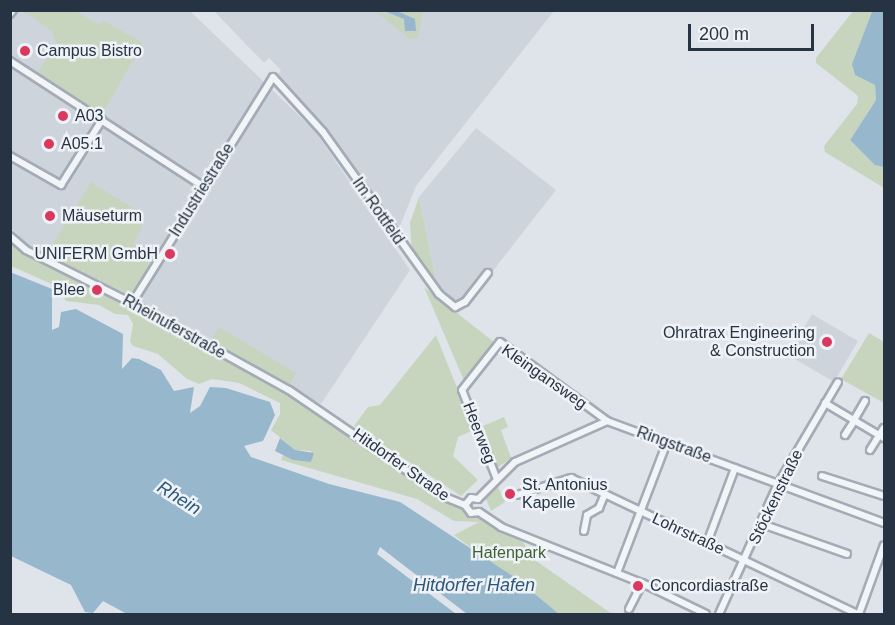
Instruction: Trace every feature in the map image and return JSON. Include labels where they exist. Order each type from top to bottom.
[{"type":"street","points":[[10,14],[13,10]]},
{"type":"street","points":[[10,61],[23,72]]},
{"type":"street","points":[[10,66],[102,120],[204,187]]},
{"type":"street","name":"Industriestraße","points":[[132,303],[273,77]]},
{"type":"street","name":"Im Rottfeld","points":[[273,77],[323,132],[439,294],[455,306],[465,302],[488,273]]},
{"type":"street","points":[[11,159],[60,185],[102,120]]},
{"type":"street","name":"Rheinuferstraße","points":[[10,236],[26,250],[132,303],[338,421]]},
{"type":"street","name":"Kleingansweg","points":[[462,390],[500,342],[607,421]]},
{"type":"street","name":"Stöckenstraße","points":[[719,615],[762,524],[778,484],[837,382]]},
{"type":"street","name":"Heerweg","points":[[462,390],[496,477]]},
{"type":"street","points":[[845,435],[865,401]]},
{"type":"street","points":[[825,403],[882,437]]},
{"type":"street","name":"Hitdorfer Straße","points":[[338,421],[445,497],[465,505]]},
{"type":"street","points":[[478,499],[496,477],[515,462],[607,421]]},
{"type":"street","name":"Ringstraße","points":[[607,421],[885,523]]},
{"type":"street","points":[[870,450],[882,437],[884,428]]},
{"type":"street","points":[[617,573],[667,442]]},
{"type":"street","points":[[707,543],[735,468]]},
{"type":"street","points":[[822,476],[885,496]]},
{"type":"street","name":"Lohrstraße","points":[[517,495],[567,477],[858,615]]},
{"type":"street","points":[[584,531],[587,515],[599,508],[605,494]]},
{"type":"street","points":[[478,499],[469,499],[465,505],[471,513],[479,512],[501,528],[642,583],[706,615]]},
{"type":"street","points":[[478,499],[482,506],[479,512]]},
{"type":"street","points":[[762,524],[847,554]]},
{"type":"street","points":[[858,615],[885,545]]},
{"type":"street","points":[[629,609],[642,583]]},
{"type":"shaded area","points":[[10,11],[190,11],[315,131],[410,270],[321,404],[127,294],[33,250],[11,228]]},
{"type":"shaded area","points":[[214,11],[554,11],[416,186],[396,236],[335,145],[276,77],[281,70],[269,58],[264,63]]},
{"type":"shaded area","points":[[476,128],[556,190],[464,308],[437,286],[419,197]]},
{"type":"shaded area","points":[[812,314],[858,341],[834,382],[788,355]]},
{"type":"green space","points":[[22,11],[76,11],[99,25],[103,20],[143,43],[101,116],[37,74],[56,43],[52,31]]},
{"type":"green space","points":[[375,11],[401,17],[405,22],[404,28],[413,33],[412,18],[397,11],[423,11],[418,38],[410,39]]},
{"type":"green space","points":[[853,11],[874,11],[855,75],[875,85],[876,100],[850,140],[875,164],[884,167],[884,188],[825,152],[824,146],[857,104],[858,96],[816,63],[816,58]]},
{"type":"green space","points":[[91,182],[136,210],[142,228],[134,242],[137,251],[149,259],[148,268],[134,291],[127,293],[46,254]]},
{"type":"green space","points":[[419,197],[437,286],[412,254],[410,223]]},
{"type":"green space","name":"Hafenpark","points":[[10,243],[31,258],[153,318],[291,394],[452,505],[522,540],[532,558],[612,614],[559,614],[454,535],[479,522],[454,521],[417,499],[281,460],[283,455],[311,462],[311,451],[295,450],[271,430],[280,414],[280,403],[239,383],[212,379],[199,384],[187,379],[158,354],[133,346],[130,342],[133,324],[128,315],[115,314],[99,305],[66,301],[56,286],[11,266]]},
{"type":"green space","points":[[424,287],[494,342],[465,383]]},
{"type":"green space","points":[[219,327],[296,373],[290,384],[210,342]]},
{"type":"green space","points":[[869,333],[884,342],[884,403],[841,379]]},
{"type":"green space","points":[[436,335],[474,430],[458,437],[453,456],[478,480],[461,496],[354,426],[368,407],[380,405]]},
{"type":"green space","points":[[504,417],[508,427],[501,430],[511,458],[497,468],[483,426]]},
{"type":"green space","points":[[496,483],[505,502],[491,511],[486,499]]},
{"type":"water","points":[[384,11],[397,11],[415,19],[416,31],[405,31],[404,19]]},
{"type":"water","points":[[884,11],[884,167],[875,165],[850,140],[876,100],[875,85],[855,75],[852,64],[872,12]]},
{"type":"water","points":[[10,272],[52,289],[52,330],[59,327],[61,312],[76,309],[123,334],[122,369],[132,358],[139,359],[161,370],[174,391],[194,387],[190,413],[200,406],[210,387],[226,388],[270,402],[275,415],[263,441],[244,446],[251,457],[329,484],[400,502],[514,577],[559,614],[467,614],[380,547],[377,554],[456,614],[127,614],[103,601],[93,613],[85,612],[71,585],[11,556]]},
{"type":"water","points":[[280,438],[295,450],[314,453],[311,462],[293,460],[275,451]]},
{"type":"place","name":"Campus Bistro","points":[[25,51]]},
{"type":"place","name":"A03","points":[[63,116]]},
{"type":"place","name":"A05.1","points":[[49,144]]},
{"type":"place","name":"Mäuseturm","points":[[50,216]]},
{"type":"place","name":"UNIFERM GmbH","points":[[170,254]]},
{"type":"place","name":"Blee","points":[[97,290]]},
{"type":"place","name":"Ohratrax Engineering & Construction","points":[[827,342]]},
{"type":"place","name":"St. Antonius Kapelle","points":[[510,494]]},
{"type":"place","name":"Concordiastraße","points":[[638,586]]},
{"type":"water label","name":"Rhein","points":[[179,498]]},
{"type":"water label","name":"Hitdorfer Hafen","points":[[474,585]]}]
